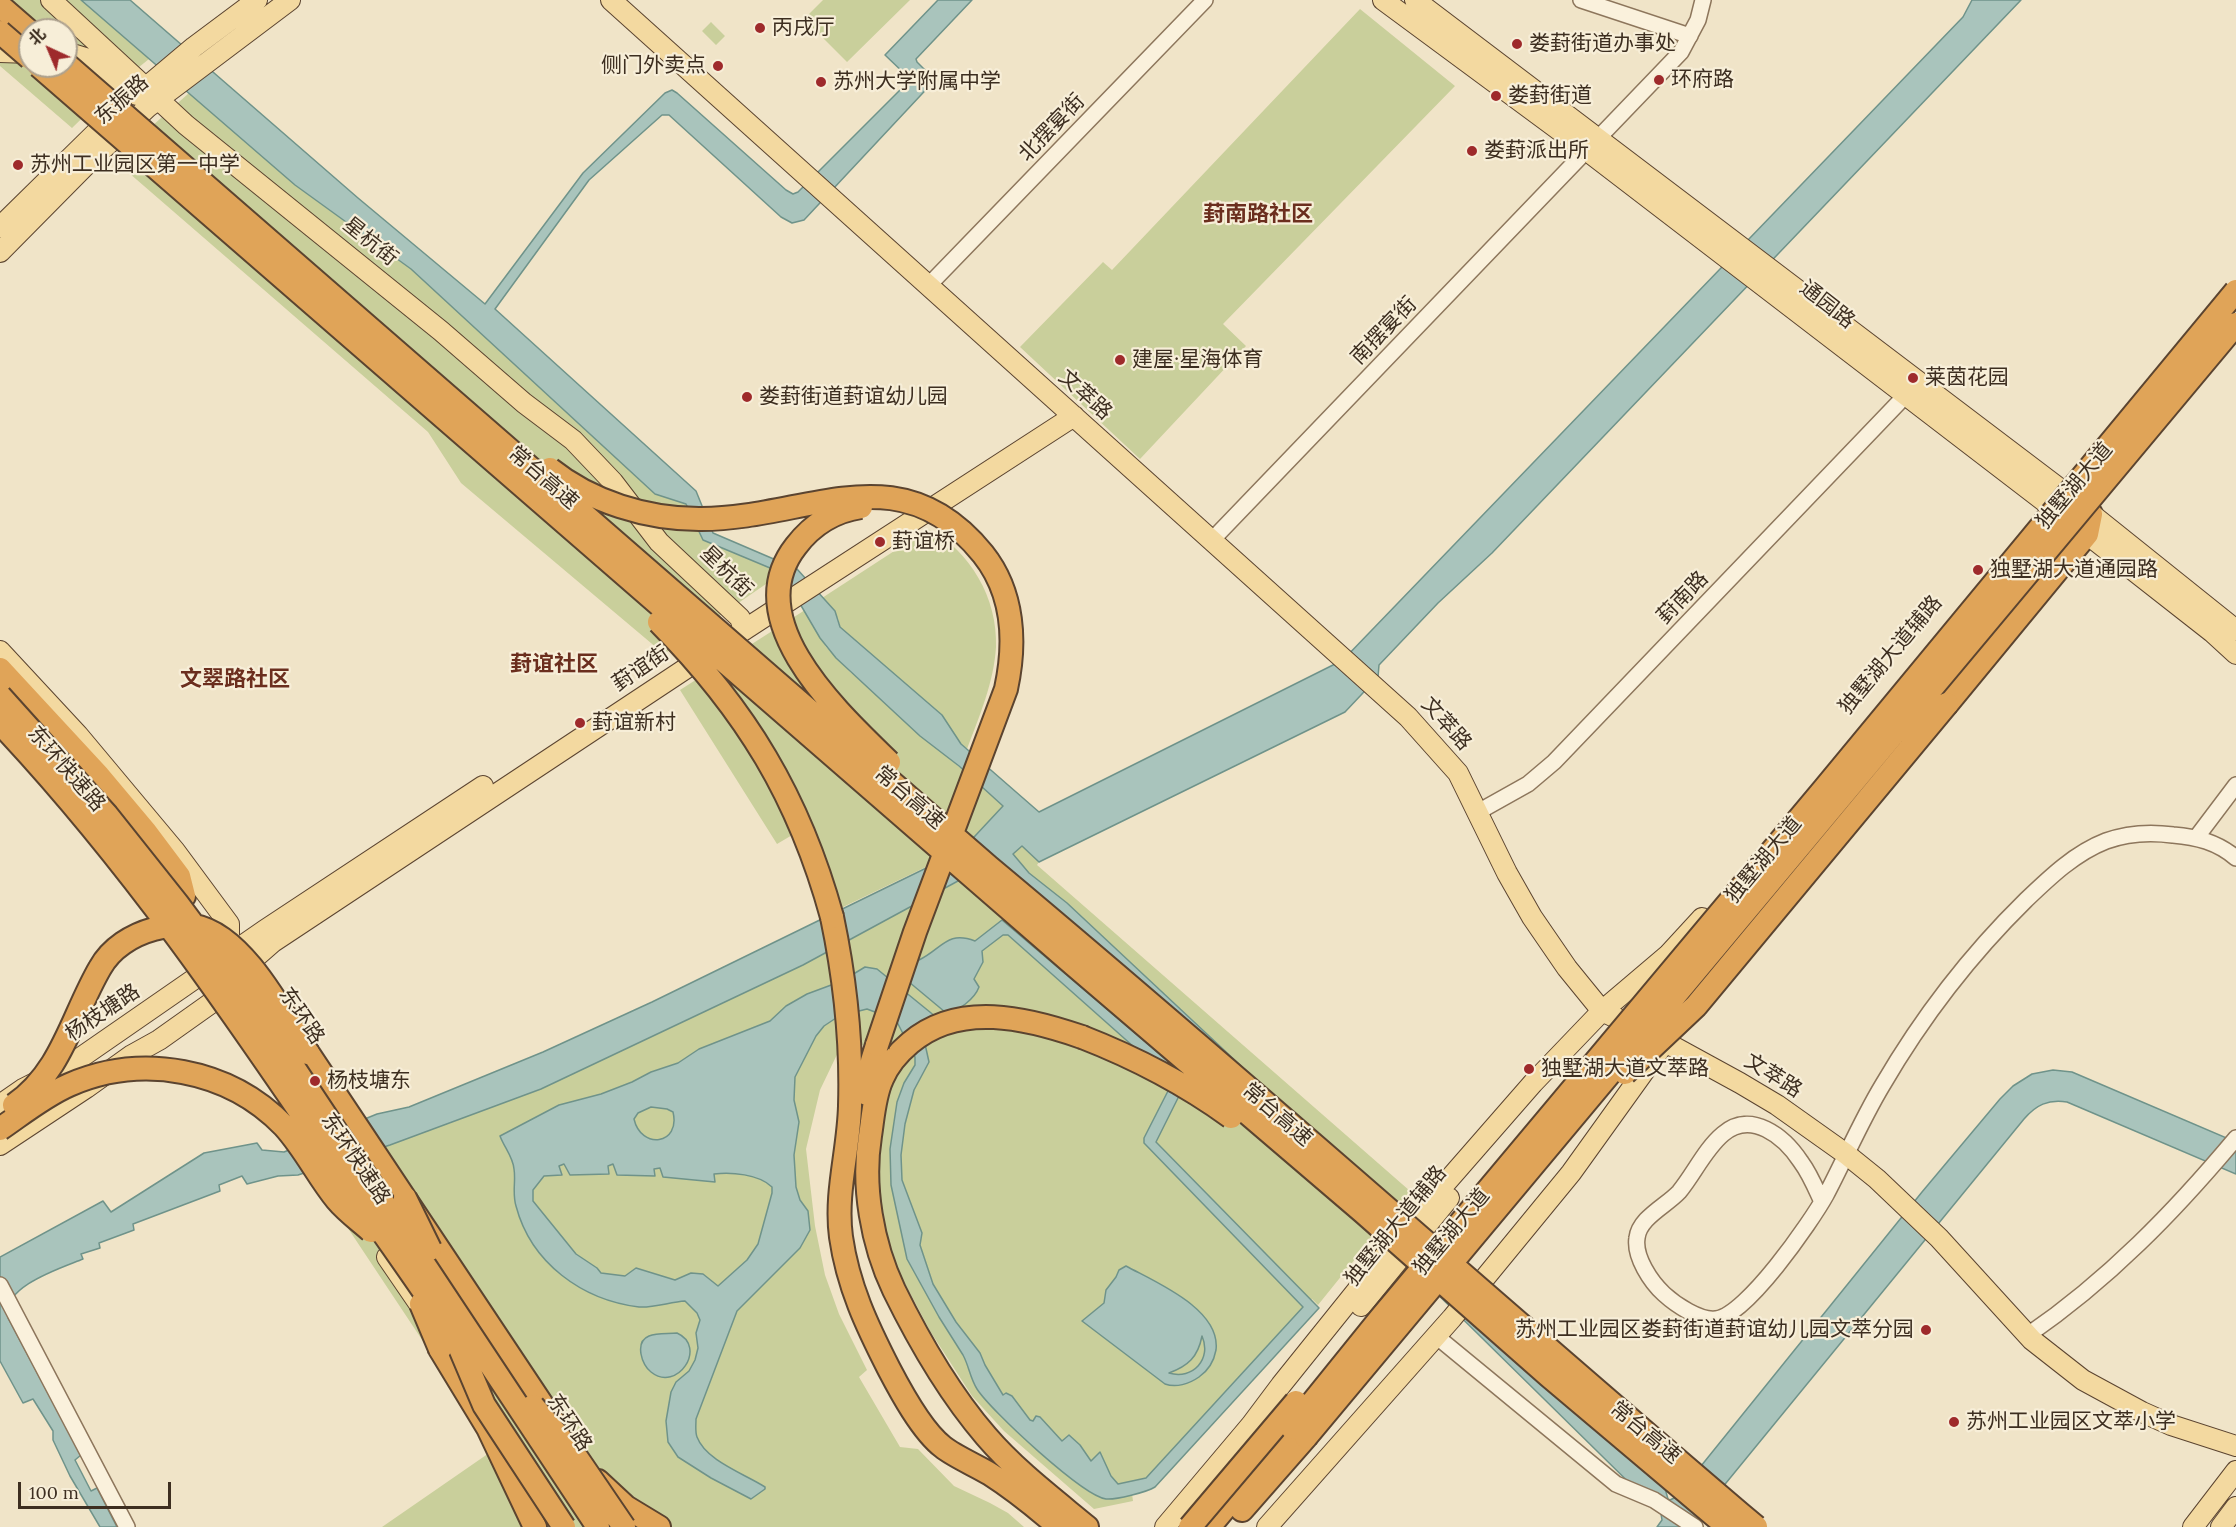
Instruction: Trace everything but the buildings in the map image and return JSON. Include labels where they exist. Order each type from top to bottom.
[{"type":"highway","points":[[0,6],[18,22]]},
{"type":"highway","points":[[0,32],[18,48]]},
{"type":"highway","name":"常台高速","points":[[78,73],[980,859],[1756,1527]]},
{"type":"highway","name":"常台高速","points":[[53,78],[1074,965],[1363,1212],[1549,1376],[1728,1527]]},
{"type":"highway","points":[[229,205],[335,288],[552,471],[586,492],[621,507],[642,512],[700,519],[758,514],[843,498],[878,497],[901,500],[921,505],[945,518],[967,536],[986,558],[997,576],[1011,619],[1011,656],[1006,689],[915,932],[865,1047]]},
{"type":"highway","name":"独墅湖大道","points":[[1299,1433],[1380,1318],[2236,291]]},
{"type":"highway","name":"独墅湖大道","points":[[1299,1433],[1560,1131],[2236,324]]},
{"type":"highway","points":[[511,475],[700,665],[732,705],[764,753],[793,808],[822,881],[832,916],[849,1025],[865,1047]]},
{"type":"highway","points":[[1073,937],[980,845],[955,823],[947,816],[915,787],[862,736],[799,659],[787,637],[781,618],[779,600],[782,578],[793,550],[811,530],[827,518],[846,510],[876,507],[910,512],[941,526],[966,547],[985,570],[999,601],[1004,631],[1002,667],[994,699],[951,813],[947,824],[943,834],[908,928],[865,1047],[867,1091],[855,1160],[886,1269],[930,1358],[987,1437],[1087,1527]]},
{"type":"highway","points":[[1560,1131],[1695,1006],[1946,697],[1972,674],[2080,519]]},
{"type":"highway","points":[[1972,674],[1980,648]]},
{"type":"highway","points":[[0,669],[99,776],[146,832],[179,876],[184,896]]},
{"type":"highway","name":"东环快速路","points":[[0,696],[84,788],[177,903],[249,1000],[583,1527]]},
{"type":"highway","name":"东环快速路","points":[[0,723],[69,799],[162,914],[233,1013],[403,1262],[463,1335],[598,1527]]},
{"type":"highway","points":[[0,1114],[24,1098],[51,1069],[64,1046],[96,974],[116,948],[149,930],[174,925],[195,926],[219,938],[252,969],[624,1527]]},
{"type":"highway","points":[[1190,1527],[1563,1084],[1652,994]]},
{"type":"highway","points":[[1059,1527],[1003,1482],[943,1447],[919,1420],[895,1381],[863,1318],[849,1274],[841,1237],[838,1202],[855,1160],[877,1090],[889,1066],[907,1046],[924,1034],[953,1021],[975,1017],[1016,1018],[1052,1027],[1130,1056],[1196,1092],[1269,1143],[1459,1308],[1549,1376]]},
{"type":"highway","points":[[0,1129],[57,1091],[92,1077],[131,1070],[158,1069],[185,1072],[241,1091],[281,1124],[296,1140],[338,1201],[403,1262],[440,1349],[488,1428],[535,1527]]},
{"type":"highway","points":[[405,1198],[463,1335],[484,1405],[564,1527]]},
{"type":"highway","points":[[463,1335],[607,1490],[626,1507],[659,1527]]},
{"type":"highway","points":[[1237,1527],[1299,1433]]},
{"type":"highway","points":[[1209,1527],[1299,1433]]},
{"type":"highway","points":[[1227,1527],[1266,1485]]},
{"type":"main road","points":[[51,0],[147,97]]},
{"type":"main road","name":"东振路","points":[[0,227],[79,148],[168,80],[194,47],[257,0]]},
{"type":"main road","name":"东振路","points":[[168,80],[209,61],[290,0]]},
{"type":"main road","name":"文萃路","points":[[611,0],[1408,717],[1449,762],[1464,784],[1507,873],[1532,917],[1567,968],[1602,1011],[1665,1042],[1777,1105],[1846,1154],[1939,1238],[2028,1335],[2061,1364],[2100,1390],[2142,1412],[2236,1446]]},
{"type":"main road","name":"通园路","points":[[1383,0],[1591,144]]},
{"type":"main road","name":"通园路","points":[[1415,0],[1591,144],[2054,497],[2236,654]]},
{"type":"main road","points":[[0,52],[18,53]]},
{"type":"main road","points":[[78,56],[95,61],[147,97]]},
{"type":"main road","name":"东振路","points":[[0,252],[90,161],[147,97]]},
{"type":"main road","name":"星杭街","points":[[147,97],[435,339],[517,412],[566,448],[604,488],[652,550],[738,624]]},
{"type":"main road","name":"通园路","points":[[1764,277],[1905,396],[2054,497]]},
{"type":"main road","name":"独墅湖大道辅路","points":[[1165,1527],[1251,1425],[1281,1385],[1384,1269],[1539,1086],[1567,1047],[1602,1011],[1668,955],[1709,910],[2236,278]]},
{"type":"main road","points":[[1946,697],[1950,658],[2080,519],[2236,340]]},
{"type":"main road","name":"葑谊街","points":[[235,963],[738,624],[790,593],[1069,412]]},
{"type":"main road","points":[[1267,1527],[1475,1281],[1571,1173],[1719,964],[1946,697],[1980,648],[2080,519]]},
{"type":"main road","name":"通园路","points":[[2080,519],[2236,630]]},
{"type":"main road","points":[[0,651],[78,735],[175,851],[229,924],[235,963],[214,1001],[159,1040],[132,1055],[0,1144]]},
{"type":"main road","name":"东环路","points":[[0,679],[93,780],[235,963],[343,1122],[607,1527]]},
{"type":"main road","points":[[0,737],[87,834],[198,977],[572,1527]]},
{"type":"main road","points":[[1665,1042],[1655,996],[1658,976],[1668,955]]},
{"type":"main road","name":"杨枝塘路","points":[[0,1105],[23,1089],[70,1065],[198,977],[235,963]]},
{"type":"main road","points":[[50,1111],[70,1107],[144,1062],[159,1040]]},
{"type":"main road","points":[[1303,1484],[1436,1336],[1448,1314]]},
{"type":"main road","points":[[496,1416],[524,1398]]},
{"type":"main road","points":[[496,1416],[506,1459],[551,1527]]},
{"type":"main road","points":[[2216,1440],[2236,1440]]},
{"type":"main road","points":[[2193,1527],[2236,1471]]},
{"type":"main road","points":[[2220,1527],[2236,1507]]},
{"type":"street","name":"北摆宴街","points":[[928,286],[1205,0]]},
{"type":"street","points":[[1581,0],[1690,36]]},
{"type":"street","points":[[1591,144],[1681,52],[1690,36],[1703,0]]},
{"type":"street","name":"南摆宴街","points":[[1212,540],[1591,144]]},
{"type":"street","name":"葑南路","points":[[1478,812],[1528,784],[1554,762],[1905,396]]},
{"type":"street","points":[[2196,838],[2236,785]]},
{"type":"street","points":[[1822,1202],[1802,1163],[1782,1140],[1756,1124],[1737,1126],[1719,1138],[1678,1193],[1646,1221],[1638,1234],[1638,1252],[1651,1277],[1666,1295],[1704,1317],[1713,1320],[1721,1318],[1746,1299],[1778,1265],[1822,1202],[1882,1086],[1929,1014],[1981,949],[2040,887],[2079,855],[2106,841],[2134,834],[2196,838],[2218,845],[2236,858]]},
{"type":"street","points":[[2028,1335],[2070,1306],[2102,1279],[2176,1208],[2236,1138]]},
{"type":"street","points":[[0,1285],[127,1527]]},
{"type":"street","points":[[1436,1336],[1616,1484],[1654,1500],[1695,1527]]},
{"type":"green space","points":[[0,0],[81,0],[149,59],[113,88],[72,128],[0,66]]},
{"type":"green space","points":[[823,0],[910,0],[847,62],[804,19]]},
{"type":"green space","points":[[1360,9],[1455,86],[1223,324],[1246,346],[1140,459],[1020,347],[1103,262],[1112,270]]},
{"type":"green space","points":[[711,22],[725,36],[716,45],[702,31]]},
{"type":"green space","points":[[189,93],[295,185],[411,269],[655,494],[686,504],[703,540],[782,573],[664,654],[461,483],[428,432],[114,160]]},
{"type":"green space","points":[[928,529],[943,538],[968,563],[986,594],[992,611],[995,629],[995,660],[985,699],[967,749],[961,744],[942,715],[840,627],[838,618],[822,598]]},
{"type":"green space","points":[[805,610],[826,647],[850,672],[1004,806],[961,850],[841,908],[799,831],[777,844],[680,690]]},
{"type":"green space","points":[[1022,846],[1039,862],[1037,865],[1410,1191],[1318,1305],[1312,1299],[1132,1494],[1133,1501],[1094,1509],[1004,1431],[972,1396],[930,1331],[899,1272],[884,1231],[874,1176],[885,1049],[843,1042],[820,1090],[806,1149],[815,1226],[825,1275],[839,1314],[867,1370],[859,1377],[900,1447],[918,1449],[954,1486],[1008,1513],[1024,1527],[382,1527],[492,1451],[460,1397],[310,1171],[390,1145],[541,1089],[998,862]]},
{"type":"water","points":[[81,0],[130,0],[358,198],[485,304],[583,173],[665,93],[672,90],[677,93],[793,194],[798,192],[908,82],[908,77],[885,55],[938,0],[972,0],[916,59],[935,80],[804,220],[792,223],[781,217],[669,115],[662,115],[589,180],[495,309],[696,491],[713,533],[797,569],[835,611],[840,627],[942,715],[961,744],[1039,812],[1343,660],[1963,17],[1972,0],[2021,0],[1492,553],[1438,603],[1379,665],[1378,677],[1345,712],[1039,862],[1022,846],[1013,854],[1029,873],[1067,903],[1318,1138],[1662,1478],[1670,1500],[1676,1497],[2000,1099],[2013,1086],[2032,1074],[2053,1070],[2072,1072],[2236,1142],[2236,1174],[2067,1102],[2048,1102],[2033,1110],[1690,1527],[1657,1527],[1662,1520],[1661,1514],[998,862],[958,881],[803,965],[541,1089],[390,1145],[298,1175],[278,1176],[247,1184],[242,1176],[219,1185],[220,1191],[133,1224],[134,1230],[99,1243],[100,1248],[81,1254],[83,1259],[47,1273],[22,1288],[13,1297],[8,1307],[8,1318],[81,1455],[75,1460],[91,1491],[97,1488],[117,1527],[100,1527],[70,1476],[53,1440],[53,1431],[33,1399],[23,1403],[0,1361],[0,1257],[103,1201],[111,1212],[204,1153],[257,1143],[262,1150],[284,1152],[377,1114],[409,1107],[543,1052],[652,1002],[961,851],[1003,806],[959,766],[920,736],[836,658],[820,638],[782,573],[703,540],[686,504],[655,494],[411,269],[295,185]]},
{"type":"water","points":[[1002,920],[1182,1073],[1186,1082],[1156,1142],[1319,1308],[1155,1487],[1117,1498],[1106,1499],[1094,1494],[1078,1484],[1038,1451],[1000,1415],[977,1389],[963,1355],[907,1259],[891,1185],[890,1149],[897,1102],[904,1083],[915,1065],[915,1057],[896,1020],[867,1009],[839,1016],[824,1026],[816,1036],[795,1077],[794,1100],[799,1122],[794,1155],[796,1187],[800,1200],[808,1211],[810,1230],[800,1248],[737,1311],[696,1419],[697,1437],[709,1453],[717,1460],[765,1487],[751,1499],[678,1457],[668,1442],[666,1421],[671,1392],[676,1382],[689,1371],[698,1348],[696,1333],[700,1320],[697,1313],[685,1301],[645,1307],[618,1303],[579,1287],[546,1261],[523,1226],[515,1201],[513,1165],[500,1136],[559,1105],[601,1094],[632,1082],[651,1072],[678,1063],[699,1049],[770,1021],[786,1006],[807,994],[842,981],[865,967],[877,969],[936,1017],[925,1044],[929,1062],[914,1090],[905,1124],[901,1155],[902,1180],[922,1233],[920,1245],[933,1284],[956,1322],[980,1353],[1003,1395],[1006,1393],[1012,1396],[1030,1420],[1033,1421],[1036,1416],[1040,1417],[1062,1441],[1069,1435],[1080,1445],[1091,1461],[1100,1452],[1111,1476],[1118,1484],[1146,1478],[1303,1307],[1144,1143],[1144,1138],[1169,1089],[1161,1071],[1008,935],[1003,935],[982,951],[983,962],[974,979],[979,987],[977,991],[970,1000],[950,1012],[945,1012],[903,977],[900,964],[917,961],[951,939],[965,938],[975,941]],"holes":[[[651,1107],[673,1112],[674,1123],[671,1131],[659,1140],[644,1136],[634,1119],[638,1113]],[[564,1164],[570,1175],[609,1174],[608,1166],[613,1164],[617,1175],[655,1176],[654,1169],[660,1168],[663,1177],[715,1182],[714,1174],[744,1175],[760,1179],[772,1187],[772,1193],[758,1244],[747,1260],[718,1286],[703,1274],[691,1273],[675,1280],[636,1268],[625,1276],[601,1273],[576,1254],[533,1201],[533,1190],[544,1176],[562,1175],[559,1166]]]},
{"type":"water","points":[[1126,1266],[1169,1289],[1197,1310],[1208,1322],[1215,1335],[1216,1350],[1214,1358],[1203,1374],[1182,1385],[1165,1384],[1082,1321],[1104,1303],[1106,1290],[1119,1270]],"holes":[[[1202,1336],[1204,1344],[1202,1360],[1198,1366],[1186,1373],[1169,1373],[1191,1360],[1198,1350]]]},
{"type":"water","points":[[677,1333],[686,1340],[690,1348],[685,1366],[679,1373],[670,1377],[661,1377],[651,1372],[642,1360],[641,1348],[644,1339],[655,1334]]},
{"type":"place","name":"丙戌厅","points":[[760,28]]},
{"type":"place","name":"娄葑街道办事处","points":[[1517,44]]},
{"type":"place","name":"侧门外卖点","points":[[718,66]]},
{"type":"place","name":"环府路","points":[[1659,80]]},
{"type":"place","name":"苏州大学附属中学","points":[[821,82]]},
{"type":"place","name":"娄葑街道","points":[[1496,96]]},
{"type":"place","name":"娄葑派出所","points":[[1472,151]]},
{"type":"place","name":"苏州工业园区第一中学","points":[[18,165]]},
{"type":"place","name":"建屋·星海体育","points":[[1120,360]]},
{"type":"place","name":"莱茵花园","points":[[1913,378]]},
{"type":"place","name":"娄葑街道葑谊幼儿园","points":[[747,397]]},
{"type":"place","name":"葑谊桥","points":[[880,542]]},
{"type":"place","name":"独墅湖大道通园路","points":[[1978,570]]},
{"type":"place","name":"葑谊新村","points":[[580,723]]},
{"type":"place","name":"独墅湖大道文萃路","points":[[1529,1069]]},
{"type":"place","name":"杨枝塘东","points":[[315,1081]]},
{"type":"place","name":"苏州工业园区娄葑街道葑谊幼儿园文萃分园","points":[[1926,1330]]},
{"type":"place","name":"苏州工业园区文萃小学","points":[[1954,1422]]},
{"type":"district","name":"葑南路社区","points":[[1258,215]]},
{"type":"district","name":"葑谊社区","points":[[554,665]]},
{"type":"district","name":"文翠路社区","points":[[235,680]]}]
